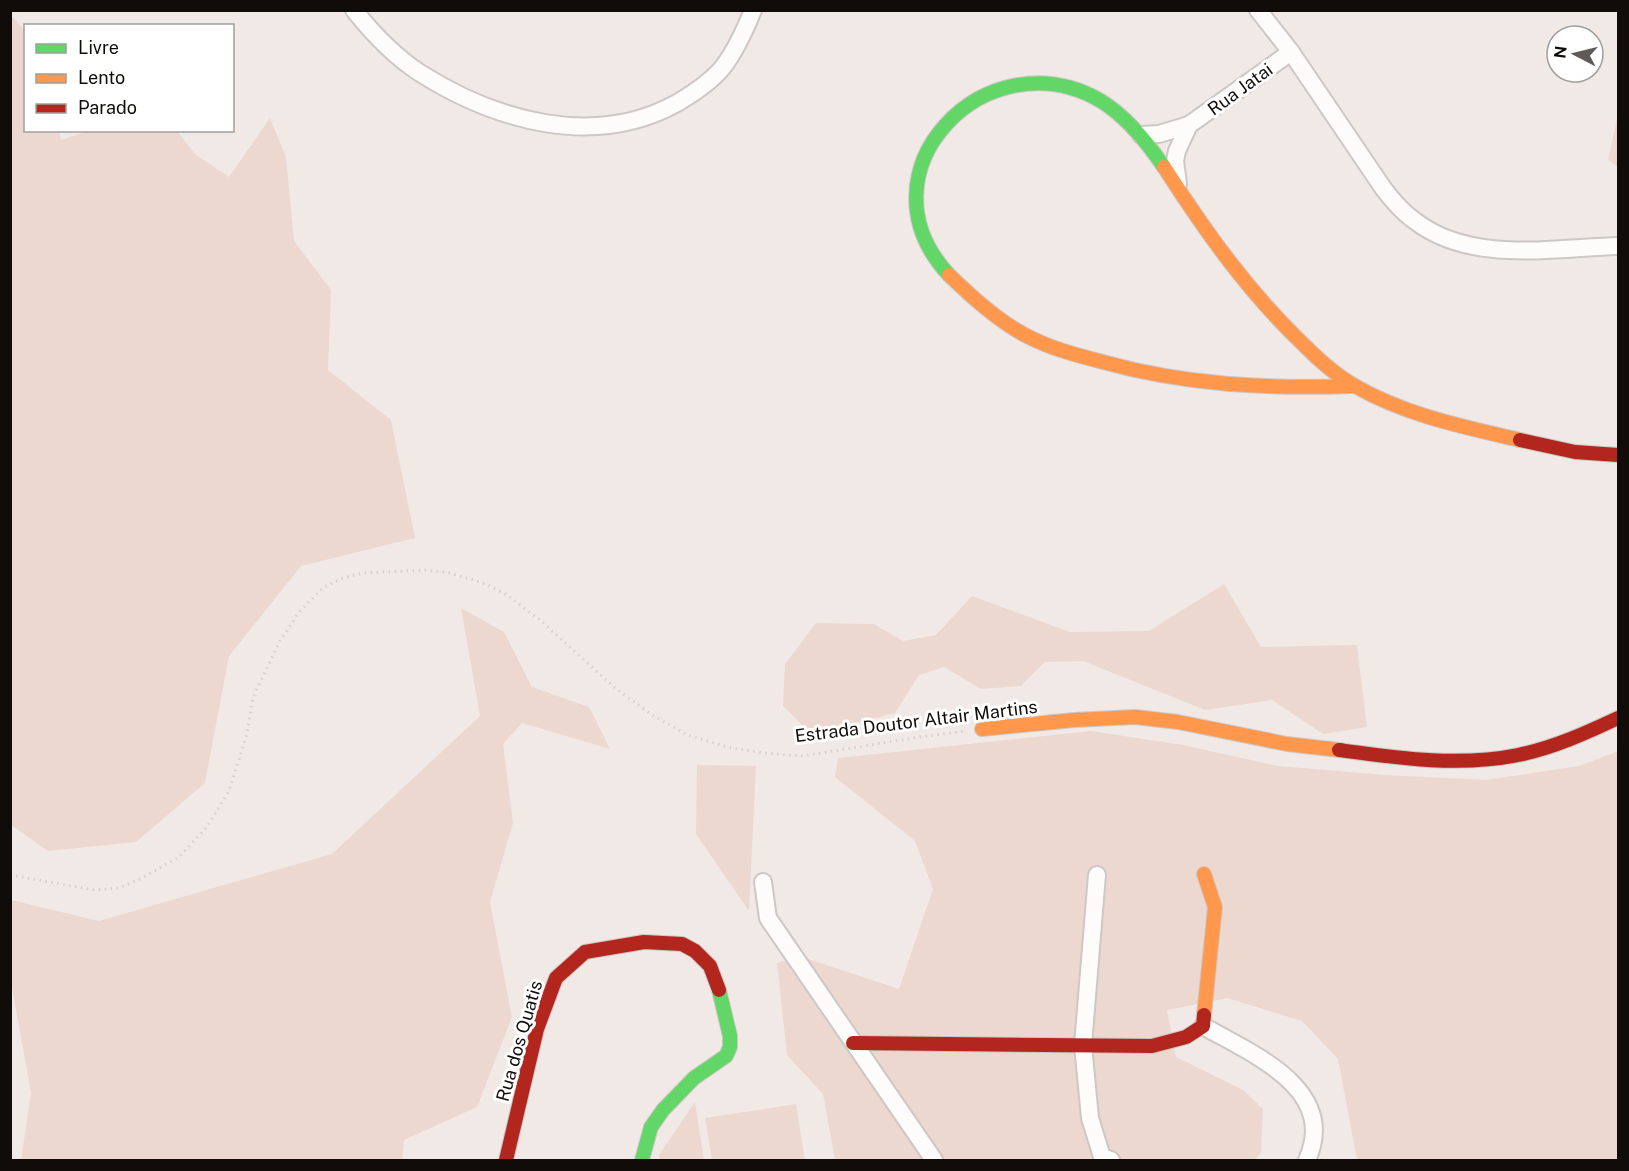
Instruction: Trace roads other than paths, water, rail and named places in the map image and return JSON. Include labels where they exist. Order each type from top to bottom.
[{"type":"street","points":[[354,10],[379,40],[418,72],[462,96],[513,117],[556,126],[588,128],[639,120],[660,112],[707,84],[723,67],[740,40],[753,10]]},
{"type":"street","points":[[1257,10],[1291,52],[1383,188],[1397,206],[1416,223],[1453,241],[1475,246],[1511,250],[1618,246]]},
{"type":"street","name":"Rua Jatai","points":[[1141,135],[1170,132],[1189,125],[1291,52]]},
{"type":"street","points":[[1353,386],[1298,389],[1223,386],[1175,379],[1120,368],[1055,349],[1014,329],[952,279],[933,256],[919,223],[916,192],[923,158],[936,132],[971,102],[1003,86],[1032,82],[1061,85],[1091,94],[1108,103],[1141,135],[1213,243],[1267,307],[1317,357],[1353,386],[1446,423],[1576,452],[1618,455]]},
{"type":"street","name":"Rua Jatai","points":[[1180,191],[1175,161],[1189,125]]},
{"type":"street","name":"Estrada Doutor Altair Martins","points":[[982,729],[1135,717],[1178,722],[1287,744],[1409,759],[1472,761],[1519,755],[1567,741],[1618,718]]},
{"type":"street","points":[[1203,1026],[1215,907],[1204,874]]},
{"type":"street","points":[[1097,875],[1083,1045],[1090,1118],[1102,1157],[1111,1161]]},
{"type":"street","points":[[763,882],[768,918],[934,1161]]},
{"type":"street","name":"Rua dos Quatis","points":[[506,1161],[537,1029],[556,978],[585,952],[622,944],[665,942],[682,944],[695,951],[710,966],[730,1036],[730,1047],[726,1056],[694,1078],[663,1110],[651,1127],[642,1161]]},
{"type":"street","points":[[853,1043],[1152,1046],[1186,1037],[1203,1026]]},
{"type":"street","points":[[1203,1026],[1275,1067],[1301,1092],[1314,1120],[1312,1150],[1307,1161]]}]
